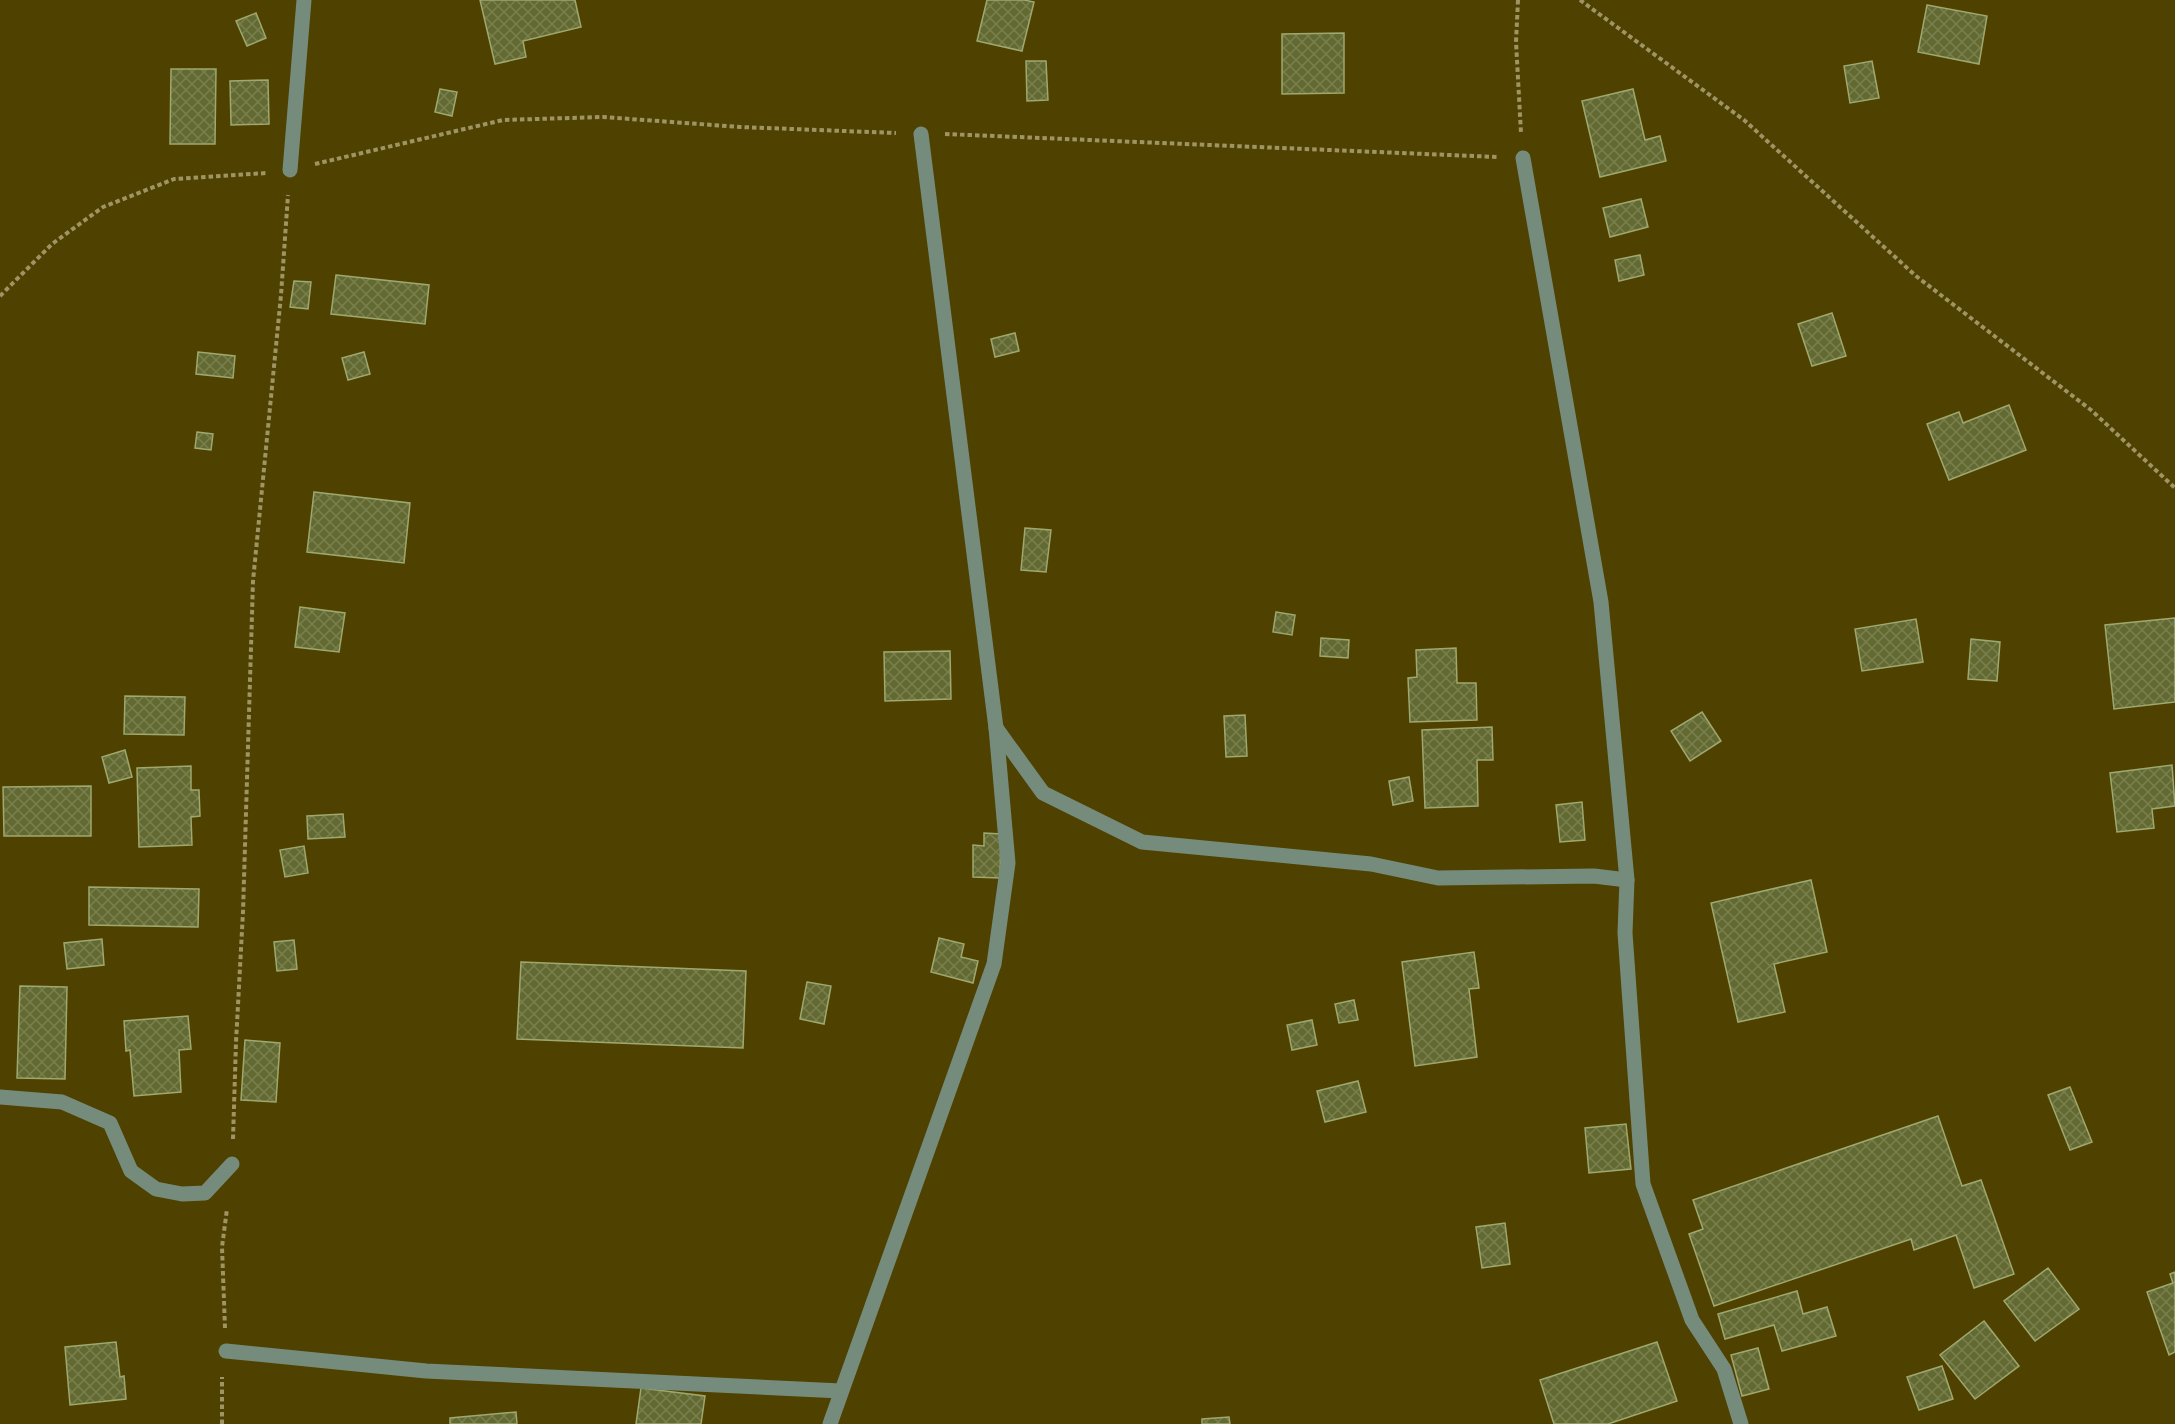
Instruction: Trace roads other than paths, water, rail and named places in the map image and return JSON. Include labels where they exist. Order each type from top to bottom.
[{"type":"street","points":[[290,170],[303,0]]},
{"type":"street","points":[[830,1424],[994,964],[1008,863],[996,728],[921,134]]},
{"type":"street","points":[[1523,158],[1601,602],[1627,880],[1625,933],[1643,1184],[1692,1320],[1724,1369],[1741,1424]]},
{"type":"street","points":[[996,728],[1043,793],[1142,842],[1371,864],[1438,878],[1594,876],[1627,880]]},
{"type":"street","points":[[0,1097],[62,1102],[110,1123],[131,1171],[156,1189],[182,1194],[205,1193],[232,1164]]},
{"type":"street","points":[[226,1352],[426,1371],[841,1391]]}]
